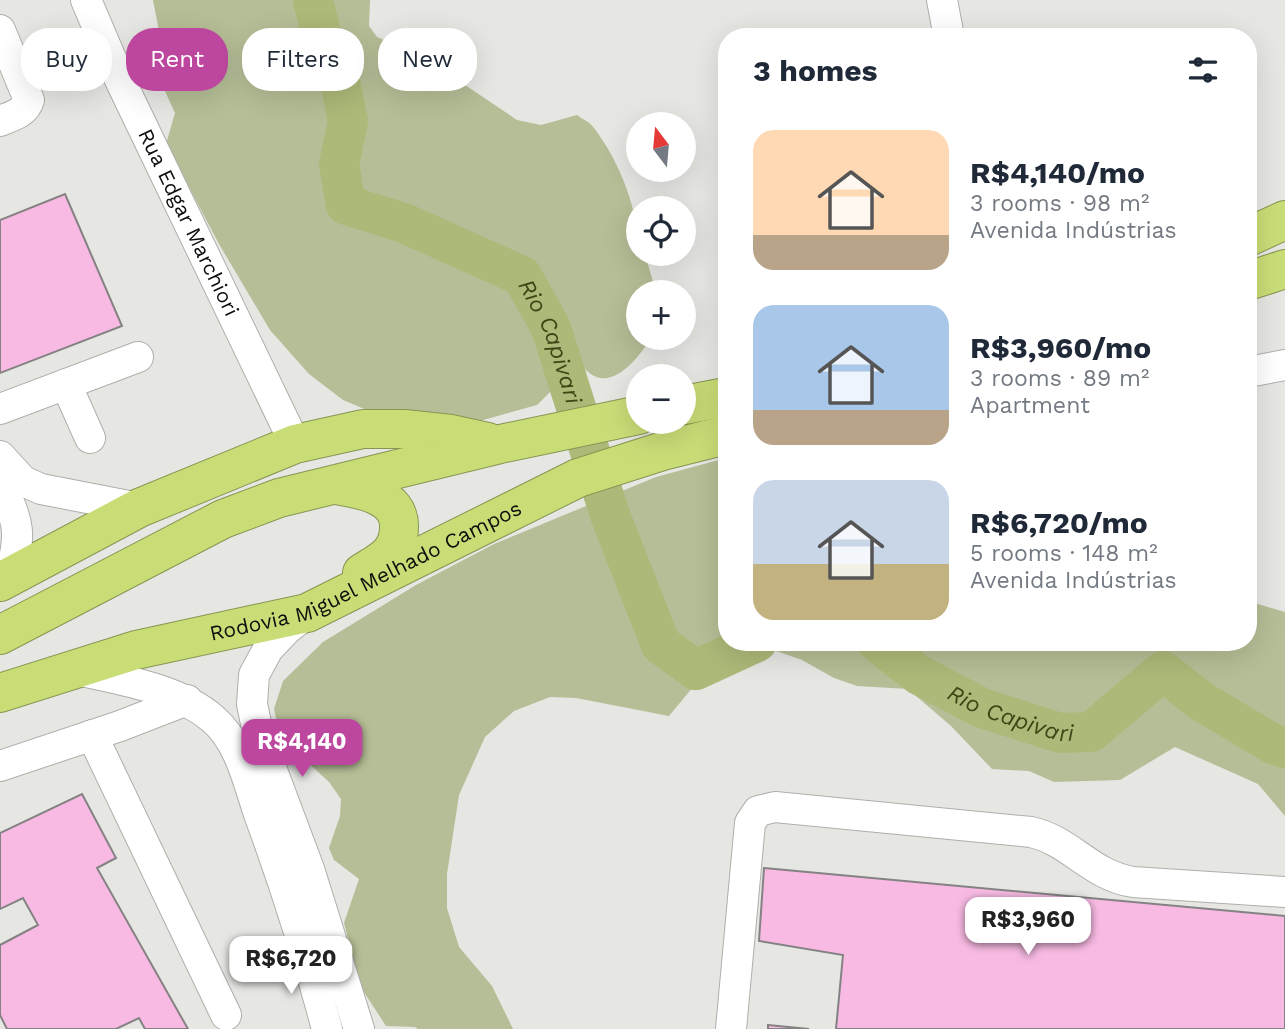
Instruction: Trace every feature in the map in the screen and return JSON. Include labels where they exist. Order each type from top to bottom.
[{"type":"highway","points":[[1257,233],[1285,220]]},
{"type":"highway","points":[[1257,243],[1285,234]]},
{"type":"highway","points":[[1257,278],[1285,269]]},
{"type":"highway","points":[[1257,285],[1285,278]]},
{"type":"highway","points":[[696,403],[718,399]]},
{"type":"highway","points":[[0,635],[223,519],[279,498],[626,418]]},
{"type":"highway","points":[[5,579],[138,508],[295,444],[363,429],[404,429],[514,442]]},
{"type":"highway","name":"Rodovia Miguel Melhado Campos","points":[[0,693],[72,668],[136,650],[307,613],[578,478],[666,450],[718,437]]},
{"type":"highway","points":[[307,613],[389,554],[398,535],[398,515],[388,501],[331,484]]},
{"type":"street","name":"Rua Edgar Marchiori","points":[[86,0],[121,82],[295,444]]},
{"type":"street","points":[[942,0],[947,28]]},
{"type":"street","points":[[0,30],[29,100],[22,111],[0,121]]},
{"type":"street","points":[[0,409],[138,357]]},
{"type":"street","points":[[1257,370],[1285,365]]},
{"type":"street","points":[[66,384],[90,438]]},
{"type":"street","points":[[0,456],[23,481],[41,489],[138,508]]},
{"type":"street","points":[[0,481],[15,514],[18,530],[18,544],[5,579]]},
{"type":"street","points":[[307,613],[268,649],[254,675],[252,704],[258,733],[309,869],[359,1029]]},
{"type":"street","points":[[72,668],[187,700],[213,719],[228,735],[238,754],[277,863],[327,1029]]},
{"type":"street","points":[[0,766],[187,700]]},
{"type":"street","points":[[92,735],[226,1015]]},
{"type":"street","points":[[731,1029],[750,823],[758,811],[775,807],[1031,832],[1050,836],[1114,879],[1133,883],[1285,892]]},
{"type":"green space","points":[[153,0],[370,0],[369,26],[378,37],[378,91],[474,91],[517,120],[541,125],[577,115],[588,122],[612,156],[629,196],[626,196],[626,266],[648,266],[653,280],[626,280],[626,350],[643,350],[632,363],[626,364],[626,368],[614,376],[595,377],[582,366],[556,330],[559,368],[550,392],[537,405],[462,426],[393,421],[343,400],[309,374],[270,330],[219,244],[166,144],[175,113],[165,91],[228,91],[228,28],[158,26]]},
{"type":"green space","points":[[718,460],[718,651],[764,651],[745,653],[708,669],[669,716],[576,698],[550,697],[514,711],[485,737],[459,795],[447,874],[447,908],[459,947],[492,986],[513,1029],[418,1029],[386,1026],[360,986],[344,923],[359,879],[334,860],[329,848],[340,816],[341,799],[329,782],[280,737],[274,709],[283,681],[323,642],[416,585],[494,544],[656,477]]},
{"type":"green space","points":[[1257,604],[1285,612],[1285,816],[1258,784],[1175,747],[1120,780],[1054,782],[1029,771],[992,769],[951,726],[908,689],[857,686],[834,678],[802,660],[776,651],[1257,651]]},
{"type":"building","points":[[65,194],[122,326],[0,373],[0,220]]},
{"type":"building","points":[[82,794],[116,858],[97,868],[188,1029],[145,1029],[139,1018],[116,1029],[7,1029],[0,1015],[0,945],[38,925],[23,898],[0,909],[0,833]]},
{"type":"building","points":[[764,868],[1285,916],[1285,1029],[836,1029],[843,955],[759,941]]},
{"type":"building","points":[[768,1025],[809,1029],[768,1029]]},
{"type":"waterway","name":"Rio Capivari","points":[[313,0],[321,34],[339,76],[348,121],[339,165],[346,205],[404,223],[522,276],[551,328],[610,515],[661,645],[696,670],[737,651]]},
{"type":"waterway","name":"Rio Capivari","points":[[888,651],[919,675],[982,708],[1060,733],[1091,732],[1163,671],[1201,701],[1273,744],[1285,748]]}]
